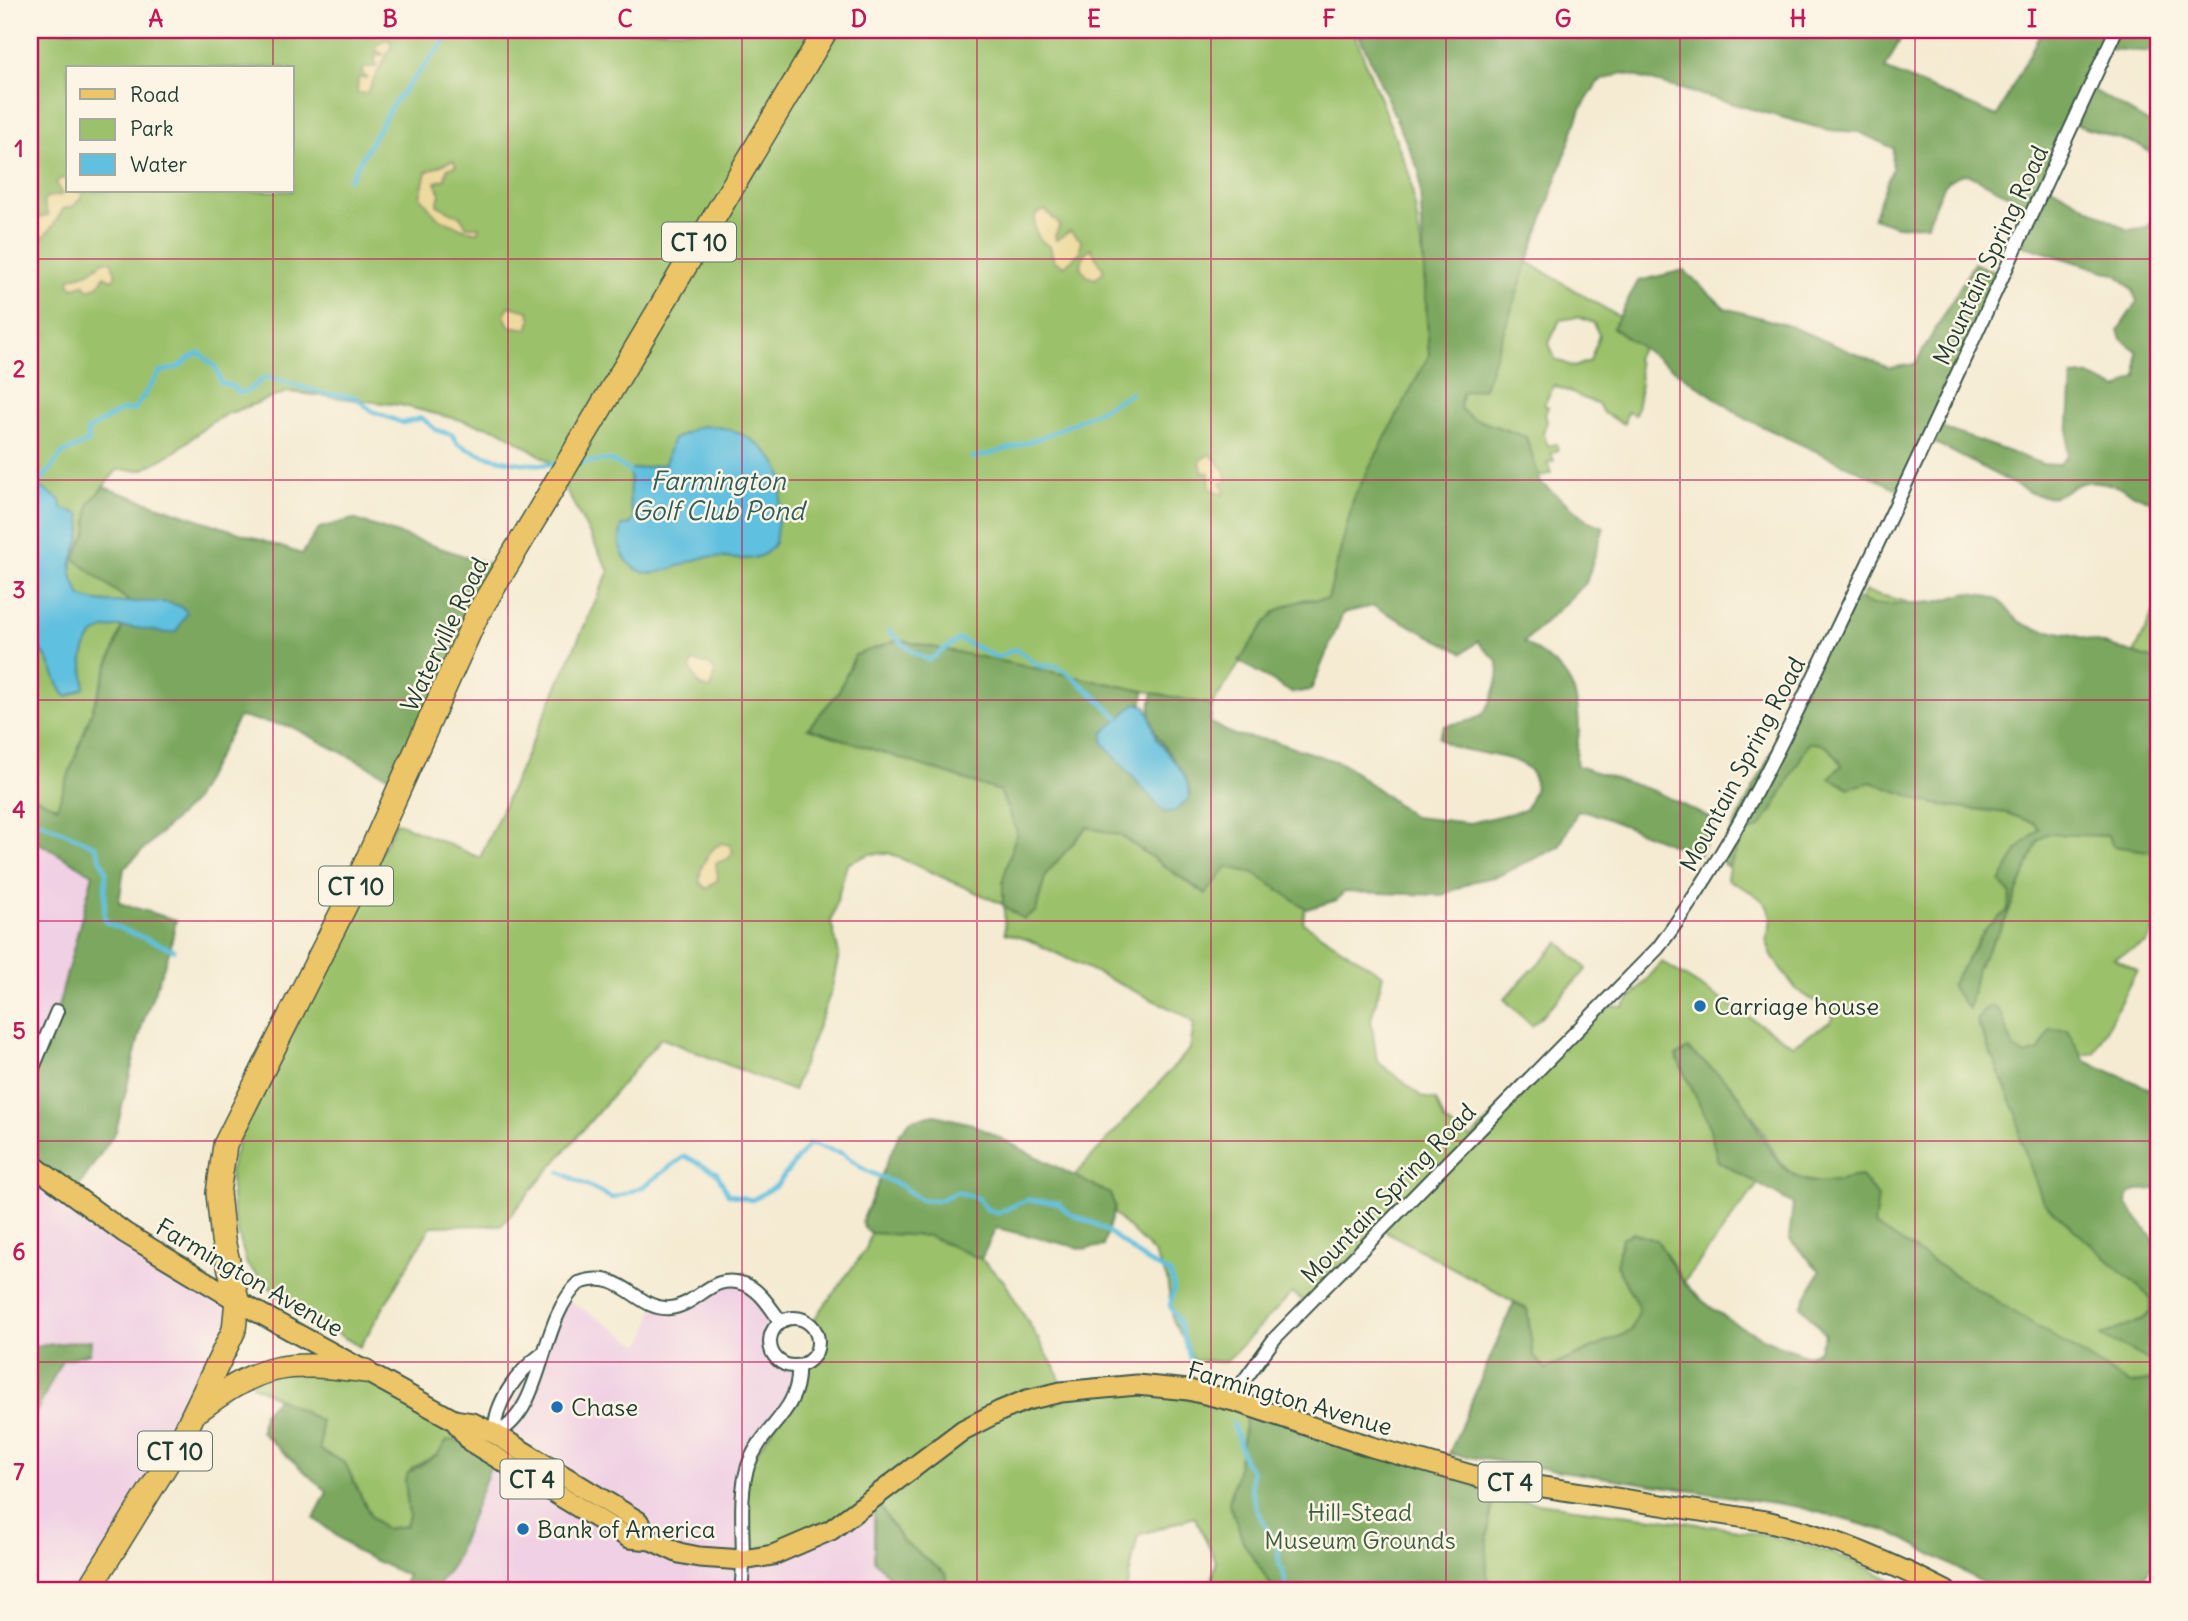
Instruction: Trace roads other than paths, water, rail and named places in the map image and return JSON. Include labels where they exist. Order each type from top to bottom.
[{"type":"highway","name":"Waterville Road","points":[[237,1300],[223,1240],[218,1193],[225,1145],[359,878],[477,615],[826,30]]},
{"type":"highway","name":"CT 10","points":[[88,1591],[197,1410],[234,1330],[237,1300]]},
{"type":"highway","points":[[197,1410],[248,1376],[272,1368],[301,1364],[365,1371]]},
{"type":"main road","name":"Farmington Avenue","points":[[30,1163],[125,1233],[237,1300],[454,1420],[473,1423],[495,1434],[638,1521],[652,1540]]},
{"type":"main road","name":"Farmington Avenue","points":[[454,1420],[471,1442],[629,1538],[652,1540],[679,1553],[743,1560],[773,1555],[831,1530],[963,1430],[1027,1400],[1101,1387],[1137,1385],[1189,1390],[1234,1401],[1372,1447],[1478,1477],[1752,1518],[1811,1531],[1895,1565],[1946,1591]]},
{"type":"street","name":"Mountain Spring Road","points":[[1234,1401],[1243,1382],[1275,1338],[1658,948],[1692,902],[1791,725],[1981,326],[2116,30]]},
{"type":"street","points":[[30,1075],[57,1011]]},
{"type":"street","points":[[542,1354],[526,1365],[512,1387],[494,1418],[495,1434],[509,1428],[540,1375],[542,1354],[568,1294],[579,1283],[596,1279],[620,1284],[654,1306],[669,1308],[695,1298],[714,1283],[726,1280],[744,1284],[762,1297],[781,1322]]},
{"type":"street","points":[[796,1318],[804,1320],[816,1331],[816,1353],[811,1359],[798,1366],[782,1363],[772,1350],[771,1335],[781,1322],[796,1318]]},
{"type":"street","points":[[741,1591],[743,1487],[748,1466],[755,1449],[791,1404],[798,1387],[798,1366]]},
{"type":"water","name":"Farmington Golf Club Pond","points":[[697,427],[732,430],[754,441],[764,449],[779,469],[783,480],[775,543],[762,555],[754,558],[709,557],[657,573],[637,570],[625,558],[620,541],[622,526],[630,524],[635,518],[630,500],[630,470],[665,464],[672,440]]},
{"type":"water","points":[[30,480],[60,500],[63,509],[80,514],[82,526],[72,561],[72,571],[81,596],[106,602],[169,603],[187,613],[176,632],[116,627],[104,629],[94,635],[87,645],[83,660],[84,688],[67,697],[44,655],[30,640]]},
{"type":"water","points":[[1136,703],[1146,706],[1157,738],[1187,781],[1189,798],[1175,811],[1165,812],[1159,807],[1103,743],[1103,733]]},
{"type":"waterway","points":[[349,180],[393,104],[454,30]]},
{"type":"waterway","points":[[35,489],[63,453],[89,442],[87,432],[90,429],[122,410],[134,410],[160,372],[179,367],[200,353],[216,368],[221,383],[232,386],[239,393],[248,391],[268,377],[325,394],[355,397],[372,411],[403,423],[422,418],[436,430],[453,435],[457,443],[493,458],[519,463],[558,464]]},
{"type":"waterway","points":[[972,458],[1014,447],[1054,432],[1131,393]]},
{"type":"waterway","points":[[577,463],[611,460],[634,474]]},
{"type":"waterway","points":[[889,631],[914,653],[929,660],[959,639],[997,657],[1016,649],[1039,666],[1057,666],[1118,717]]},
{"type":"waterway","points":[[30,829],[35,823],[41,822],[95,846],[106,871],[104,917],[107,923],[174,950]]},
{"type":"waterway","points":[[560,1172],[612,1198],[643,1187],[685,1156],[717,1173],[728,1194],[752,1200],[776,1186],[809,1144],[842,1153],[865,1170],[903,1187],[919,1199],[937,1201],[957,1192],[978,1198],[986,1209],[998,1213],[1026,1200],[1059,1203],[1068,1213],[1101,1227],[1142,1258],[1170,1273],[1174,1288],[1170,1306],[1179,1322],[1190,1358]]},
{"type":"waterway","points":[[1233,1424],[1244,1460],[1252,1471],[1251,1488],[1257,1510],[1278,1549],[1279,1563],[1289,1591]]},
{"type":"place","name":"Carriage house","points":[[1700,1006]]},
{"type":"place","name":"Chase","points":[[557,1407]]},
{"type":"place","name":"Bank of America","points":[[523,1529]]},
{"type":"park label","name":"Hill-Stead Museum Grounds","points":[[1360,1526]]}]
